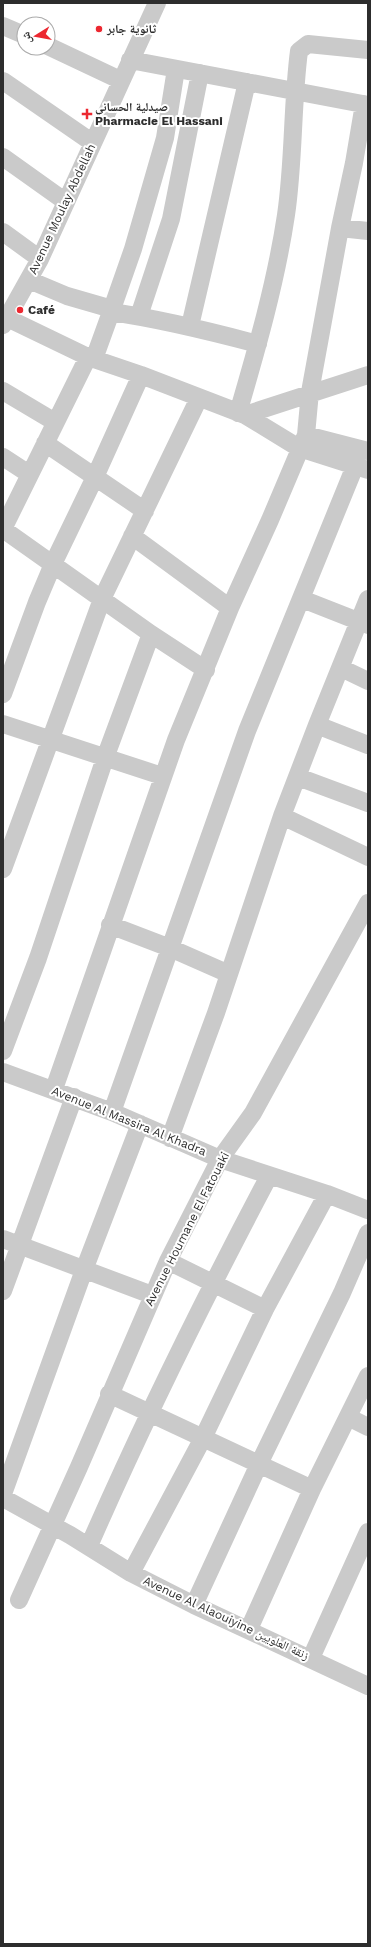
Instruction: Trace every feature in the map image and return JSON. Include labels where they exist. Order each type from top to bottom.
[{"type":"street","name":"Avenue Moulay Abdellah","points":[[4,320],[29,280],[40,259],[120,80],[157,3]]},
{"type":"street","points":[[3,26],[16,32]]},
{"type":"street","points":[[242,414],[286,215],[294,91],[299,51],[302,47],[308,44],[368,50]]},
{"type":"street","points":[[56,50],[120,80]]},
{"type":"street","points":[[54,1089],[162,776],[230,608],[270,520],[302,441],[340,228],[361,164],[366,105],[130,60]]},
{"type":"street","points":[[176,69],[165,138],[133,249],[111,310],[91,358],[55,422],[3,529],[151,634],[206,670]]},
{"type":"street","points":[[139,316],[171,219],[200,73]]},
{"type":"street","points":[[3,81],[93,143]]},
{"type":"street","points":[[190,326],[247,82]]},
{"type":"street","points":[[3,157],[66,202]]},
{"type":"street","points":[[340,228],[368,230]]},
{"type":"street","points":[[3,232],[40,259]]},
{"type":"street","points":[[29,280],[67,296],[111,310],[190,326],[258,344]]},
{"type":"street","points":[[4,320],[91,358],[141,375],[242,414],[362,468],[302,599],[250,724],[216,814],[112,1112]]},
{"type":"street","points":[[242,414],[368,374]]},
{"type":"street","points":[[3,694],[53,564],[141,375]]},
{"type":"street","points":[[3,390],[55,422]]},
{"type":"street","points":[[3,869],[49,739],[102,599],[199,398]]},
{"type":"street","points":[[302,441],[368,451]]},
{"type":"street","points":[[45,443],[145,511]]},
{"type":"street","points":[[3,457],[29,474]]},
{"type":"street","points":[[132,536],[230,608]]},
{"type":"street","points":[[302,599],[364,623]]},
{"type":"street","points":[[170,1138],[229,974],[282,816],[341,668],[364,623],[368,599]]},
{"type":"street","points":[[3,1051],[38,958],[105,758],[151,634]]},
{"type":"street","points":[[341,668],[368,681]]},
{"type":"street","points":[[3,724],[162,776]]},
{"type":"street","points":[[317,725],[368,745]]},
{"type":"street","points":[[298,777],[368,803]]},
{"type":"street","points":[[282,816],[368,856]]},
{"type":"street","name":"Avenue Houmane El Fatouaki","points":[[19,1600],[79,1467],[152,1295],[168,1261],[220,1159],[253,1113],[368,903]]},
{"type":"street","points":[[110,925],[170,948],[229,974]]},
{"type":"street","name":"Avenue Al Massira Al Khadra","points":[[5,1079],[54,1089],[112,1112],[220,1159],[327,1194],[368,1210]]},
{"type":"street","points":[[3,1291],[74,1097]]},
{"type":"street","points":[[3,1494],[84,1270],[140,1124]]},
{"type":"street","points":[[89,1546],[149,1414],[213,1284],[269,1176]]},
{"type":"street","points":[[131,1573],[203,1438],[265,1309],[327,1194]]},
{"type":"street","points":[[194,1605],[258,1464],[342,1293],[368,1233]]},
{"type":"street","points":[[3,1239],[152,1295]]},
{"type":"street","points":[[168,1261],[265,1309]]},
{"type":"street","points":[[249,1629],[312,1489],[368,1376]]},
{"type":"street","points":[[110,1394],[149,1414],[312,1489]]},
{"type":"street","points":[[348,1417],[368,1427]]},
{"type":"street","name":"Avenue Al Alaouiyine زنقة العلويين","points":[[3,1498],[52,1524],[131,1573],[194,1605],[249,1629],[368,1686]]},
{"type":"street","points":[[311,1658],[368,1532]]},
{"type":"place","name":"ثانوية جابر","points":[[99,29]]},
{"type":"place","name":"صيدلية الحساني Pharmacie El Hassani","points":[[87,114]]},
{"type":"place","name":"Café","points":[[20,310]]}]
